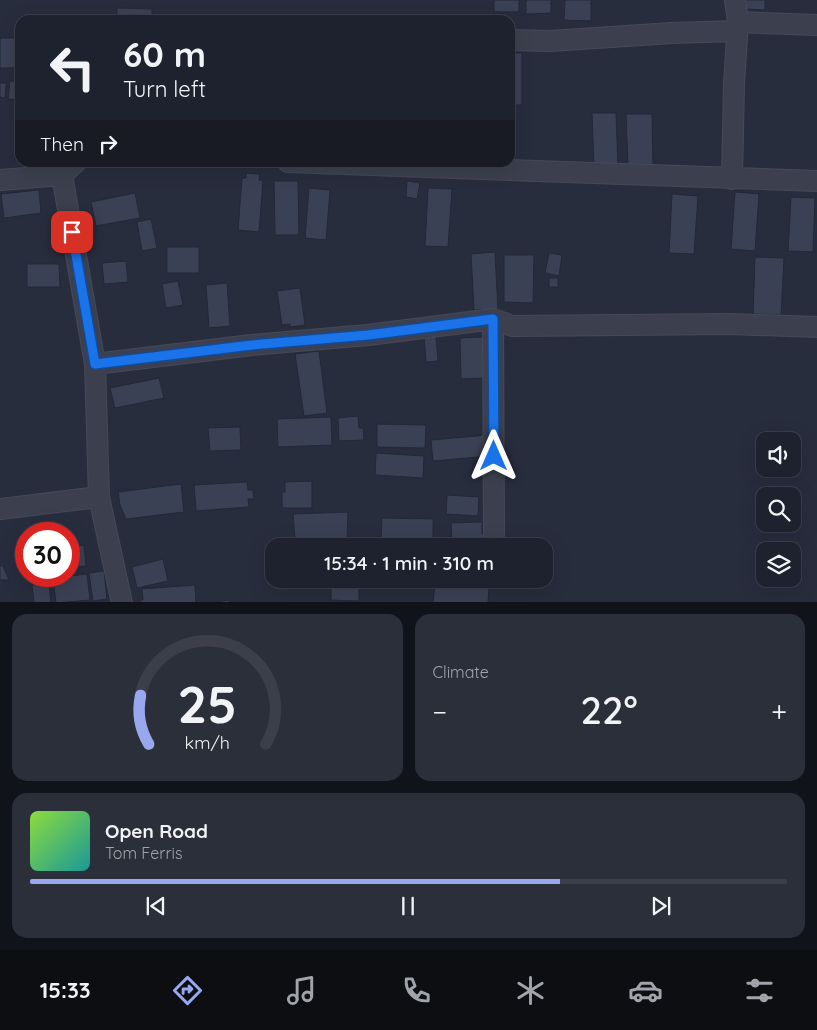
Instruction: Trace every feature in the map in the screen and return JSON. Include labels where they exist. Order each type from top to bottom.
[{"type":"street","points":[[732,179],[737,27],[735,0]]},
{"type":"street","points":[[515,40],[550,41],[737,27],[817,25]]},
{"type":"street","points":[[0,180],[67,167],[95,364],[99,496],[122,602]]},
{"type":"street","points":[[419,167],[817,181]]},
{"type":"street","points":[[95,364],[252,345],[368,335],[493,319],[512,326],[730,324],[817,327]]},
{"type":"street","points":[[493,319],[494,534]]},
{"type":"street","points":[[0,508],[99,496]]},
{"type":"building","points":[[494,0],[519,0],[519,12],[494,12]]},
{"type":"building","points":[[526,0],[551,0],[551,13],[526,14]]},
{"type":"building","points":[[565,0],[591,0],[591,21],[564,20]]},
{"type":"building","points":[[742,0],[765,0],[765,10],[742,9]]},
{"type":"building","points":[[117,8],[152,9],[152,15],[117,15]]},
{"type":"building","points":[[0,38],[15,38],[15,68],[0,68]]},
{"type":"building","points":[[515,53],[522,53],[522,105],[515,105]]},
{"type":"building","points":[[10,81],[15,82],[15,100],[8,99]]},
{"type":"building","points":[[0,83],[6,83],[5,98],[0,97]]},
{"type":"building","points":[[592,113],[616,113],[618,167],[594,168]]},
{"type":"building","points":[[626,114],[652,114],[653,167],[628,167]]},
{"type":"building","points":[[246,173],[260,174],[259,180],[263,181],[259,232],[238,230],[242,178],[246,178]]},
{"type":"building","points":[[274,181],[298,181],[299,235],[275,235]]},
{"type":"building","points":[[407,181],[420,183],[417,199],[406,197]]},
{"type":"building","points":[[309,188],[330,190],[326,240],[305,238]]},
{"type":"building","points":[[428,188],[452,189],[448,247],[425,246]]},
{"type":"building","points":[[39,190],[41,213],[4,218],[1,194]]},
{"type":"building","points":[[735,192],[759,194],[755,251],[731,249]]},
{"type":"building","points":[[135,193],[140,218],[96,226],[91,202]]},
{"type":"building","points":[[672,194],[698,196],[694,254],[669,253]]},
{"type":"building","points":[[791,197],[815,198],[813,252],[788,251]]},
{"type":"building","points":[[151,219],[157,248],[142,251],[137,222]]},
{"type":"building","points":[[167,247],[199,247],[199,273],[167,273]]},
{"type":"building","points":[[495,252],[498,309],[474,310],[471,254]]},
{"type":"building","points":[[549,253],[562,255],[559,276],[545,273]]},
{"type":"building","points":[[504,255],[534,255],[533,303],[504,302]]},
{"type":"building","points":[[755,257],[784,258],[781,315],[753,314]]},
{"type":"building","points":[[126,261],[128,282],[104,284],[102,263]]},
{"type":"building","points":[[27,264],[59,264],[60,287],[27,287]]},
{"type":"building","points":[[549,278],[558,278],[558,287],[549,287]]},
{"type":"building","points":[[178,281],[183,305],[166,308],[162,284]]},
{"type":"building","points":[[227,283],[230,326],[209,328],[206,285]]},
{"type":"building","points":[[300,288],[305,325],[290,327],[290,324],[282,325],[277,291]]},
{"type":"building","points":[[424,336],[436,336],[438,361],[426,362]]},
{"type":"building","points":[[483,337],[485,378],[461,379],[460,338]]},
{"type":"building","points":[[319,351],[327,413],[304,416],[295,354]]},
{"type":"building","points":[[159,378],[164,398],[115,408],[110,388]]},
{"type":"building","points":[[358,416],[359,428],[363,428],[364,440],[339,441],[338,418]]},
{"type":"building","points":[[331,417],[332,445],[278,447],[277,419]]},
{"type":"building","points":[[377,424],[426,425],[425,448],[377,447]]},
{"type":"building","points":[[240,427],[241,450],[210,451],[208,428]]},
{"type":"building","points":[[488,435],[490,456],[433,461],[431,440]]},
{"type":"building","points":[[376,453],[424,456],[423,478],[375,475]]},
{"type":"building","points":[[312,481],[312,508],[282,508],[282,492],[285,492],[285,482]]},
{"type":"building","points":[[247,482],[248,490],[253,490],[254,499],[248,499],[249,507],[196,511],[194,485]]},
{"type":"building","points":[[181,484],[184,512],[126,519],[120,505],[118,492]]},
{"type":"building","points":[[447,495],[479,497],[478,516],[446,514]]},
{"type":"building","points":[[348,512],[347,538],[295,538],[293,514]]},
{"type":"building","points":[[382,518],[433,519],[433,538],[381,538]]},
{"type":"building","points":[[482,522],[482,534],[487,534],[487,538],[452,538],[451,523]]},
{"type":"building","points":[[84,545],[86,566],[80,567],[80,546]]},
{"type":"building","points":[[163,559],[168,581],[137,588],[132,567]]},
{"type":"building","points":[[0,566],[3,566],[9,580],[0,580]]},
{"type":"building","points":[[104,571],[107,599],[93,601],[89,573]]},
{"type":"building","points":[[87,574],[90,600],[56,602],[54,587],[80,587],[80,575]]},
{"type":"building","points":[[195,585],[196,602],[140,602],[140,600],[143,600],[142,589]]},
{"type":"building","points":[[32,587],[49,587],[51,602],[34,602]]},
{"type":"building","points":[[331,588],[359,588],[359,601],[331,600]]},
{"type":"building","points":[[434,588],[489,588],[488,602],[433,602]]},
{"type":"route","points":[[72,232],[95,364],[252,345],[368,335],[493,319],[494,456]]}]
